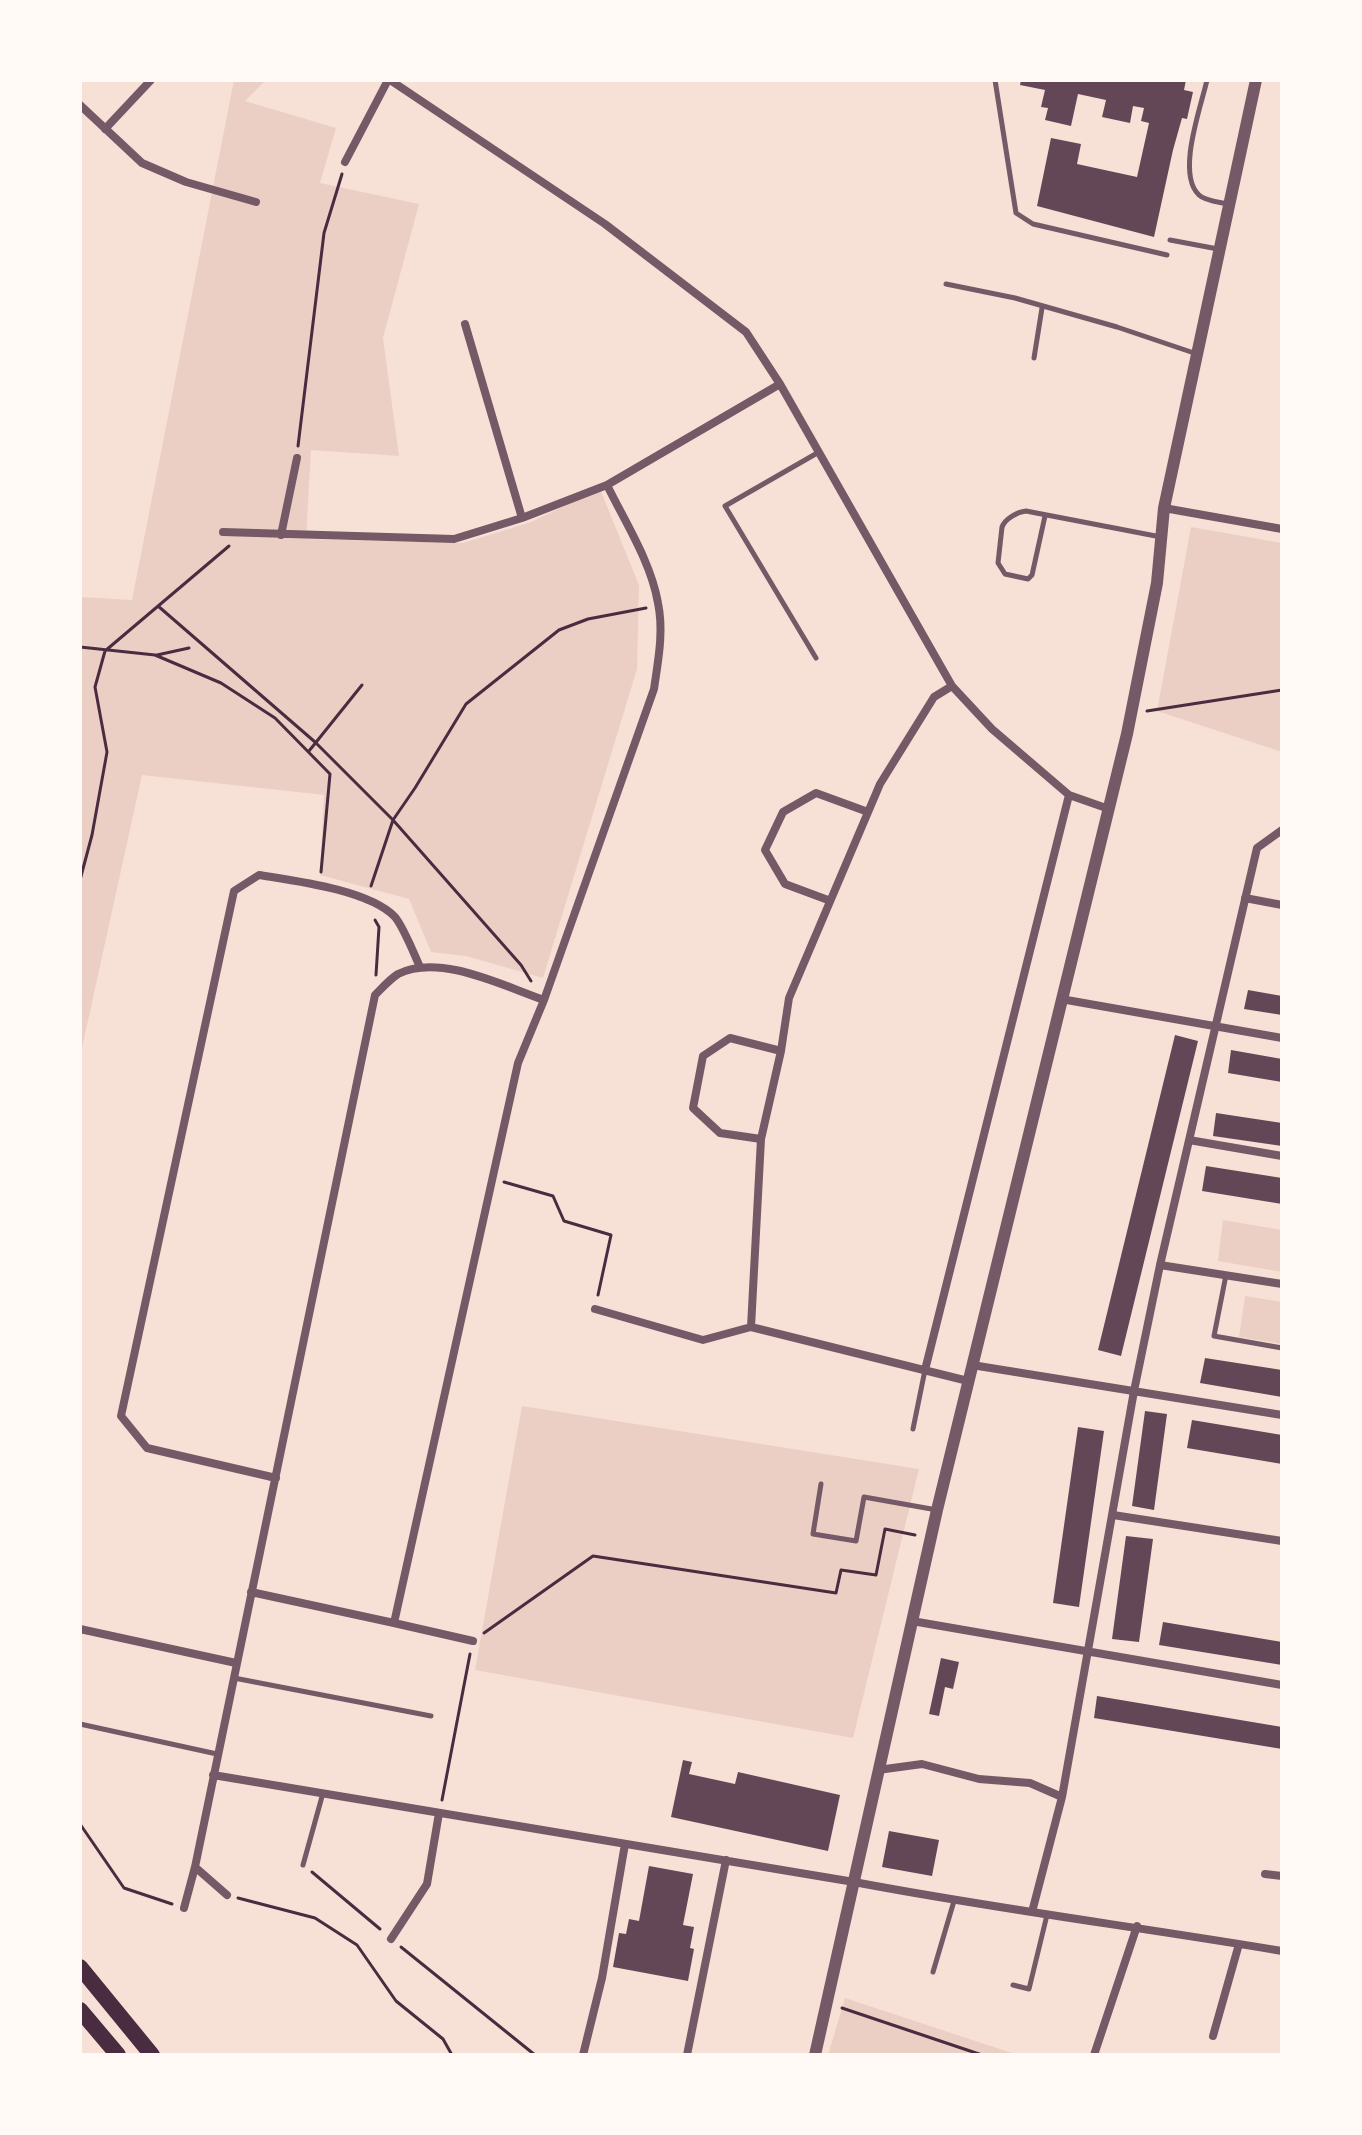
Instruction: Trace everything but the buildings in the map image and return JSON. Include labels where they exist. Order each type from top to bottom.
[{"type":"highway","points":[[80,1967],[152,2055]]},
{"type":"highway","points":[[80,2010],[118,2055]]},
{"type":"street","points":[[105,129],[151,80]]},
{"type":"street","points":[[345,162],[389,80],[605,224],[746,332],[780,384],[952,686],[992,729],[1069,795],[1109,809]]},
{"type":"street","points":[[815,2055],[930,1539],[1131,713],[1157,583],[1164,508],[1256,80]]},
{"type":"street","points":[[80,105],[142,163],[186,182],[256,202]]},
{"type":"street","points":[[465,324],[522,518]]},
{"type":"street","points":[[223,532],[454,539],[522,518],[607,485],[780,384]]},
{"type":"street","points":[[281,535],[297,458]]},
{"type":"street","points":[[394,1623],[518,1063],[544,1000],[654,689],[661,643],[659,605],[652,577],[607,485]]},
{"type":"street","points":[[1164,508],[1282,529]]},
{"type":"street","points":[[751,1327],[761,1139],[781,1051],[789,998],[828,900],[880,784],[934,697],[952,686]]},
{"type":"street","points":[[828,900],[785,884],[765,850],[783,812],[816,793],[868,812]]},
{"type":"street","points":[[925,1370],[1069,795]]},
{"type":"street","points":[[1032,1912],[1062,1797],[1134,1391],[1215,1026],[1257,848],[1282,830]]},
{"type":"street","points":[[276,1478],[147,1448],[121,1416],[234,891],[259,875],[367,899],[395,917],[420,967]]},
{"type":"street","points":[[1245,898],[1282,905]]},
{"type":"street","points":[[184,1908],[375,995],[396,975],[420,967],[451,968],[544,1000]]},
{"type":"street","points":[[1061,999],[1282,1038]]},
{"type":"street","points":[[761,1139],[720,1133],[693,1108],[703,1056],[730,1038],[781,1051]]},
{"type":"street","points":[[1189,1140],[1282,1156]]},
{"type":"street","points":[[1160,1265],[1282,1284]]},
{"type":"street","points":[[595,1309],[703,1340],[751,1327],[968,1381]]},
{"type":"street","points":[[972,1365],[1282,1415]]},
{"type":"street","points":[[1113,1515],[1282,1541]]},
{"type":"street","points":[[251,1592],[473,1641]]},
{"type":"street","points":[[912,1621],[1282,1685]]},
{"type":"street","points":[[80,1629],[236,1663]]},
{"type":"street","points":[[878,1770],[922,1764],[979,1779],[1030,1783],[1062,1797]]},
{"type":"street","points":[[213,1775],[954,1901],[1137,1926],[1282,1951]]},
{"type":"street","points":[[391,1939],[427,1884],[439,1813]]},
{"type":"street","points":[[583,2055],[602,1978],[625,1844]]},
{"type":"street","points":[[687,2055],[726,1860]]},
{"type":"street","points":[[195,1867],[227,1895]]},
{"type":"street","points":[[1265,1874],[1282,1876]]},
{"type":"street","points":[[1094,2055],[1137,1926]]},
{"type":"street","points":[[1213,2036],[1239,1944]]},
{"type":"lane","points":[[995,80],[1016,213],[1033,224],[1167,255]]},
{"type":"lane","points":[[1207,80],[1188,165],[1192,186],[1200,197],[1229,204]]},
{"type":"lane","points":[[1170,240],[1219,249]]},
{"type":"lane","points":[[946,284],[1015,298],[1117,327],[1198,355]]},
{"type":"lane","points":[[1034,358],[1042,308]]},
{"type":"lane","points":[[816,658],[725,506],[819,452]]},
{"type":"lane","points":[[1045,516],[1032,575],[1028,579],[1005,574],[998,563],[1004,522],[1020,512],[1045,516],[1162,538]]},
{"type":"lane","points":[[1226,1275],[1214,1336],[1282,1348]]},
{"type":"lane","points":[[913,1429],[925,1370]]},
{"type":"lane","points":[[821,1484],[813,1534],[856,1541],[864,1497],[937,1510]]},
{"type":"lane","points":[[233,1678],[431,1716]]},
{"type":"lane","points":[[80,1724],[217,1754]]},
{"type":"lane","points":[[303,1865],[323,1793]]},
{"type":"lane","points":[[933,1972],[954,1901]]},
{"type":"lane","points":[[1013,1985],[1029,1989],[1047,1915]]},
{"type":"path","points":[[297,458],[324,233],[345,162]]},
{"type":"path","points":[[80,880],[92,835],[107,752],[95,687],[105,651],[244,533]]},
{"type":"path","points":[[375,995],[379,927],[367,899],[380,852],[393,820],[466,704],[559,630],[588,619],[659,605]]},
{"type":"path","points":[[158,606],[315,742],[393,820],[521,965],[544,1000]]},
{"type":"path","points":[[80,647],[155,655],[189,648]]},
{"type":"path","points":[[155,655],[221,683],[275,718],[330,774],[319,886]]},
{"type":"path","points":[[308,752],[362,685]]},
{"type":"path","points":[[1131,713],[1282,690]]},
{"type":"path","points":[[492,1179],[553,1196],[564,1221],[611,1235],[595,1309]]},
{"type":"path","points":[[439,1813],[473,1641],[593,1556],[836,1593],[841,1570],[876,1575],[885,1529],[930,1539]]},
{"type":"path","points":[[80,1824],[124,1888],[184,1908]]},
{"type":"path","points":[[303,1865],[535,2055]]},
{"type":"path","points":[[227,1895],[315,1918],[357,1945],[396,2001],[443,2039],[452,2055]]},
{"type":"path","points":[[828,2003],[982,2055]]},
{"type":"shaded area","points":[[234,80],[266,80],[245,101],[336,128],[320,183],[419,204],[383,338],[399,456],[311,450],[306,539],[463,543],[531,522],[600,489],[639,585],[637,669],[543,978],[466,956],[431,952],[409,899],[320,875],[324,795],[142,775],[80,1057],[80,597],[132,600]]},
{"type":"shaded area","points":[[1191,527],[1282,543],[1282,752],[1157,711]]},
{"type":"shaded area","points":[[1223,1220],[1282,1230],[1282,1272],[1218,1261]]},
{"type":"shaded area","points":[[1245,1296],[1282,1302],[1282,1344],[1239,1337]]},
{"type":"shaded area","points":[[522,1406],[919,1469],[853,1738],[475,1670]]},
{"type":"shaded area","points":[[845,1998],[1018,2055],[828,2055]]}]
